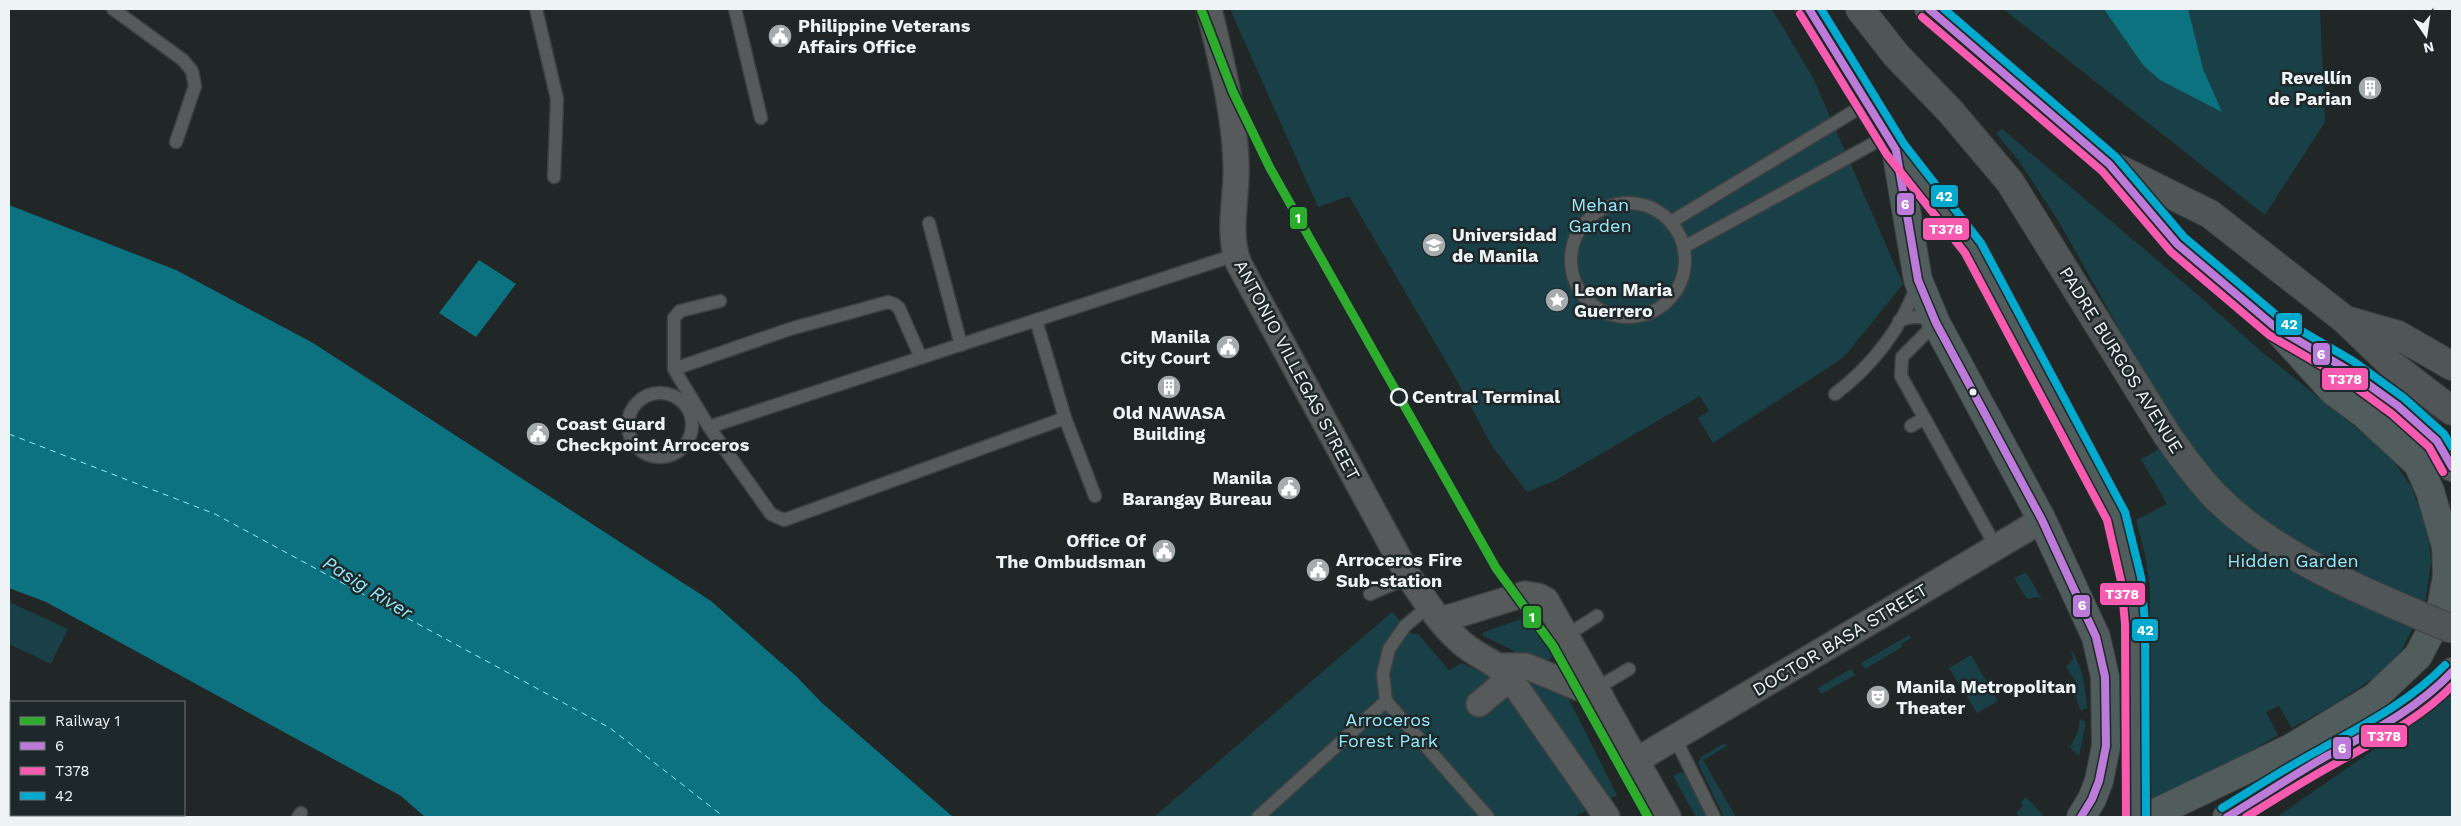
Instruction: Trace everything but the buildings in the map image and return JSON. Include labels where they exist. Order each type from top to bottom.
[{"type":"main road","points":[[1809,9],[1891,143],[1973,248],[2116,516],[2130,579],[2135,624],[2136,817]]},
{"type":"main road","name":"PADRE BURGOS AVENUE","points":[[1860,9],[1896,55],[1951,112],[2010,182],[2167,434],[2187,464],[2214,495],[2241,519],[2328,574],[2452,629]]},
{"type":"main road","points":[[1930,9],[1972,48],[2109,164],[2177,244],[2275,327],[2333,391],[2364,414],[2418,464],[2430,491],[2446,546],[2447,576],[2440,614],[2418,656],[2375,697],[2291,748],[2147,817]]},
{"type":"main road","points":[[1891,143],[1918,280],[1936,323],[2042,520],[2096,637],[2105,676],[2106,725],[2103,764],[2092,799],[2081,817]]},
{"type":"main road","points":[[2109,164],[2210,214],[2344,319],[2391,364],[2452,411]]},
{"type":"main road","points":[[2344,319],[2398,335],[2452,366]]},
{"type":"main road","points":[[2275,327],[2348,370],[2398,406],[2437,441],[2452,466]]},
{"type":"main road","points":[[2227,817],[2303,770],[2397,717],[2438,688],[2452,672]]},
{"type":"street","name":"ANTONIO VILLEGAS STREET","points":[[1209,9],[1231,102],[1236,164],[1233,240],[1235,254],[1409,577],[1436,613],[1464,645],[1505,672],[1607,817]]},
{"type":"street","name":"DOCTOR BASA STREET","points":[[1637,760],[2042,520]]},
{"type":"street","points":[[1436,613],[1532,594],[1546,600],[1668,817]]},
{"type":"street","points":[[1479,704],[1505,672],[1526,666],[1599,692]]},
{"type":"lane","points":[[113,9],[183,60],[192,71],[195,86],[176,142]]},
{"type":"lane","points":[[536,9],[557,99],[554,177]]},
{"type":"lane","points":[[735,9],[761,118]]},
{"type":"lane","points":[[1671,222],[1866,104]]},
{"type":"lane","points":[[1684,247],[1891,143]]},
{"type":"lane","points":[[1626,203],[1645,205],[1662,213],[1671,222],[1675,226],[1684,247],[1686,260],[1684,278],[1675,294],[1662,307],[1646,316],[1628,318],[1610,315],[1592,306],[1579,290],[1572,272],[1571,252],[1577,233],[1589,218],[1606,207],[1626,203]]},
{"type":"lane","points":[[929,223],[962,345]]},
{"type":"lane","points":[[708,427],[1235,254]]},
{"type":"lane","points":[[1835,394],[1862,372],[1899,321],[1918,280]]},
{"type":"lane","points":[[720,301],[677,313],[674,318],[674,369],[689,403],[692,416],[693,429],[689,441],[680,451],[669,456],[656,457],[644,453],[635,445],[629,434],[628,421],[632,409],[640,400],[652,394],[665,393],[689,403],[771,514],[784,520],[1065,418]]},
{"type":"lane","points":[[674,369],[790,329],[888,302],[899,308],[920,358]]},
{"type":"lane","points":[[1899,321],[1918,316],[1928,318],[1936,323],[1906,350],[1902,357],[1900,366],[1904,384],[1996,547]]},
{"type":"lane","points":[[1036,320],[1065,418],[1095,496]]},
{"type":"lane","points":[[1911,426],[1923,419]]},
{"type":"lane","points":[[1370,594],[1409,577]]},
{"type":"lane","points":[[1436,613],[1405,626],[1389,649],[1383,674],[1386,701],[1488,817]]},
{"type":"lane","points":[[1567,635],[1597,616]]},
{"type":"lane","points":[[1599,692],[1629,669]]},
{"type":"lane","points":[[1258,817],[1386,701]]},
{"type":"lane","points":[[1674,738],[1714,817]]},
{"type":"green space","name":"Mehan Garden","points":[[1230,9],[1772,9],[1813,78],[1903,284],[1844,357],[1713,443],[1698,418],[1709,411],[1700,396],[1556,480],[1527,492],[1492,446],[1455,377],[1349,196],[1318,207]]},
{"type":"green space","points":[[2003,9],[2320,9],[2325,122],[2265,215]]},
{"type":"green space","name":"Hidden Garden","points":[[2002,129],[2190,288],[2262,352],[2369,438],[2394,462],[2411,486],[2424,520],[2429,542],[2431,562],[2425,604],[2398,657],[2384,671],[2338,702],[2292,728],[2279,706],[2266,712],[2278,735],[2151,808],[2150,588],[2145,554],[2136,520],[2167,504],[2141,459],[2156,451],[2174,427],[2059,222],[2019,161],[1996,133]]},
{"type":"green space","points":[[2025,573],[2042,600],[2037,597],[2027,599],[2014,578]]},
{"type":"green space","points":[[9,602],[68,629],[51,664],[9,644]]},
{"type":"green space","name":"Arroceros Forest Park","points":[[1392,612],[1412,634],[1418,634],[1449,670],[1462,663],[1495,679],[1588,810],[1577,815],[1578,817],[1154,817]]},
{"type":"green space","points":[[1527,617],[1532,618],[1553,656],[1541,665],[1482,635],[1484,632]]},
{"type":"green space","points":[[1909,635],[1911,638],[1901,644],[1902,647],[1865,669],[1861,663]]},
{"type":"green space","points":[[2071,649],[2083,677],[2087,708],[2080,710],[2075,694],[2078,692],[2075,687],[2078,685],[2066,667],[2073,659]]},
{"type":"green space","points":[[1971,655],[1998,701],[1977,713],[1949,668]]},
{"type":"green space","points":[[1851,669],[1855,675],[1821,694],[1818,688]]},
{"type":"green space","points":[[1523,675],[1566,694],[1617,795],[1606,801]]},
{"type":"green space","points":[[2452,695],[2452,817],[2277,817]]},
{"type":"green space","points":[[2080,719],[2086,722],[2079,756],[2070,748],[2078,732]]},
{"type":"green space","points":[[1725,743],[1727,746],[1703,760],[1736,817],[1724,817],[1698,763],[1701,757]]},
{"type":"green space","points":[[1680,772],[1684,773],[1708,817],[1696,817],[1673,776]]},
{"type":"green space","points":[[2026,797],[2043,815],[2040,817],[2020,817],[2016,813],[2023,806],[2021,802]]},
{"type":"water","points":[[2104,9],[2188,9],[2203,69],[2222,112],[2160,80],[2143,65]]},
{"type":"water","name":"Pasig River","points":[[9,205],[176,270],[313,343],[711,601],[796,676],[822,703],[953,817],[425,817],[401,796],[46,602],[9,588]]},
{"type":"water","points":[[479,260],[516,284],[476,337],[439,313]]},
{"type":"ferry route","points":[[9,434],[215,514],[610,728],[724,817]]},
{"type":"rail line","name":"1","points":[[1201,9],[1233,92],[1270,168],[1496,568],[1553,646],[1648,817]]},
{"type":"transit line","name":"6","points":[[1809,9],[1896,150],[1918,280],[1936,323],[2042,520],[2096,637],[2105,677],[2106,746],[2099,781],[2092,799],[2081,817]]},
{"type":"transit line","name":"42","points":[[1821,9],[1904,144],[1981,243],[2125,512],[2141,577],[2145,623],[2146,817]]},
{"type":"transit line","name":"6","points":[[1929,9],[2109,164],[2177,244],[2275,327],[2348,370],[2398,406],[2437,441],[2452,467]]},
{"type":"transit line","name":"42","points":[[1944,9],[2116,157],[2184,237],[2281,319],[2353,361],[2404,398],[2444,434],[2452,447]]},
{"type":"transit line","name":"T378","points":[[1800,14],[1887,155],[1965,253],[2107,520],[2121,581],[2125,624],[2126,817]]},
{"type":"transit line","name":"T378","points":[[1922,17],[2102,171],[2171,252],[2269,335],[2343,378],[2392,414],[2429,447],[2443,472]]},
{"type":"transit line","name":"42","points":[[2222,808],[2386,712],[2417,690],[2445,665]]},
{"type":"transit line","name":"6","points":[[2227,817],[2408,709],[2438,686],[2452,672]]},
{"type":"transit line","name":"T378","points":[[2246,817],[2410,720],[2439,699],[2452,686]]},
{"type":"place","name":"Philippine Veterans Affairs Office","points":[[780,36]]},
{"type":"place","name":"Revellín de Parian","points":[[2370,88]]},
{"type":"place","name":"Universidad de Manila","points":[[1434,245]]},
{"type":"place","name":"Leon Maria Guerrero","points":[[1557,300]]},
{"type":"place","name":"Manila City Court","points":[[1228,347]]},
{"type":"place","name":"Old NAWASA Building","points":[[1169,387]]},
{"type":"place","name":"Central Terminal","points":[[1399,397]]},
{"type":"place","name":"Coast Guard Checkpoint Arroceros","points":[[538,434]]},
{"type":"place","name":"Manila Barangay Bureau","points":[[1289,488]]},
{"type":"place","name":"Office Of The Ombudsman","points":[[1164,551]]},
{"type":"place","name":"Arroceros Fire Sub-station","points":[[1318,570]]},
{"type":"place","name":"Manila Metropolitan Theater","points":[[1878,697]]}]
